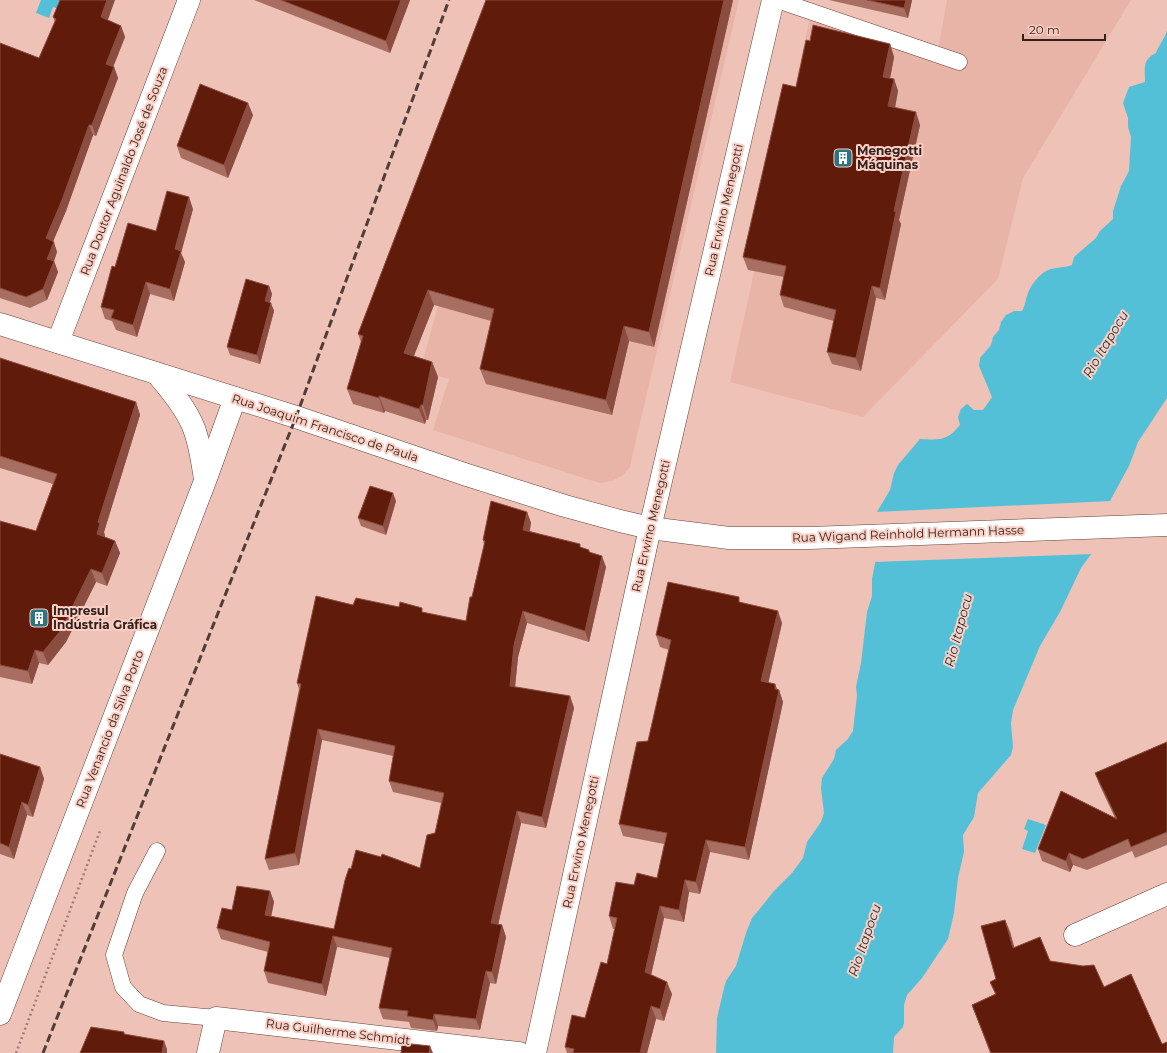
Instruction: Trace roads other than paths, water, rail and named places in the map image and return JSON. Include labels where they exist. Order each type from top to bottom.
[{"type":"street","name":"Rua Doutor Aguinaldo José de Souza","points":[[58,342],[190,0]]},
{"type":"street","name":"Rua Erwino Menegotti","points":[[535,1053],[650,528],[773,0]]},
{"type":"street","name":"Rua Joaquim Francisco de Paula","points":[[0,324],[234,398],[557,504],[650,528]]},
{"type":"street","points":[[158,375],[174,394],[193,426],[201,453],[205,481]]},
{"type":"street","name":"Rua Venancio da Silva Porto","points":[[0,1014],[205,481],[234,398]]},
{"type":"street","name":"Rua Wigand Reinhold Hermann Hasse","points":[[650,528],[729,538],[810,538],[1167,525]]},
{"type":"street","points":[[1075,935],[1167,894]]},
{"type":"street","points":[[208,1053],[216,1018]]},
{"type":"street","name":"Rua Guilherme Schmidt","points":[[216,1018],[519,1053]]},
{"type":"lane","points":[[777,0],[959,62]]},
{"type":"lane","points":[[157,851],[135,893],[114,955],[123,988],[138,1004],[163,1014],[216,1018]]},
{"type":"water","points":[[41,0],[63,0],[59,9],[53,7],[49,18],[36,13]]},
{"type":"water","name":"Rio Itapocu","points":[[1167,30],[1167,398],[1138,442],[1129,466],[1111,499],[1092,553],[1081,568],[1060,612],[1040,646],[1013,710],[1011,723],[1013,747],[1011,755],[978,793],[974,817],[963,835],[964,852],[948,939],[922,978],[907,995],[904,1005],[904,1023],[903,1027],[894,1037],[893,1053],[716,1053],[717,1018],[724,988],[726,981],[736,966],[752,918],[774,891],[792,873],[803,858],[807,842],[821,822],[824,813],[821,788],[822,778],[834,759],[836,750],[848,739],[853,731],[857,695],[856,687],[861,663],[867,612],[872,596],[872,579],[877,553],[877,512],[890,490],[894,473],[898,465],[920,439],[938,439],[947,437],[951,434],[960,425],[958,417],[961,409],[967,404],[974,410],[983,410],[992,397],[979,366],[980,358],[991,345],[993,337],[999,330],[1001,322],[1006,315],[1014,311],[1022,311],[1028,292],[1041,274],[1051,269],[1072,265],[1074,257],[1096,238],[1100,231],[1113,219],[1113,211],[1121,186],[1129,171],[1131,137],[1128,127],[1128,118],[1123,103],[1129,87],[1145,82],[1146,62],[1156,53]]},
{"type":"water","points":[[1028,819],[1046,825],[1035,853],[1022,849],[1028,831],[1024,829]]},
{"type":"railway","points":[[43,1053],[296,417],[449,0]]},
{"type":"place","name":"Menegotti Máquinas","points":[[843,158]]},
{"type":"place","name":"Impresul Indústria Gráfica","points":[[39,618]]}]
